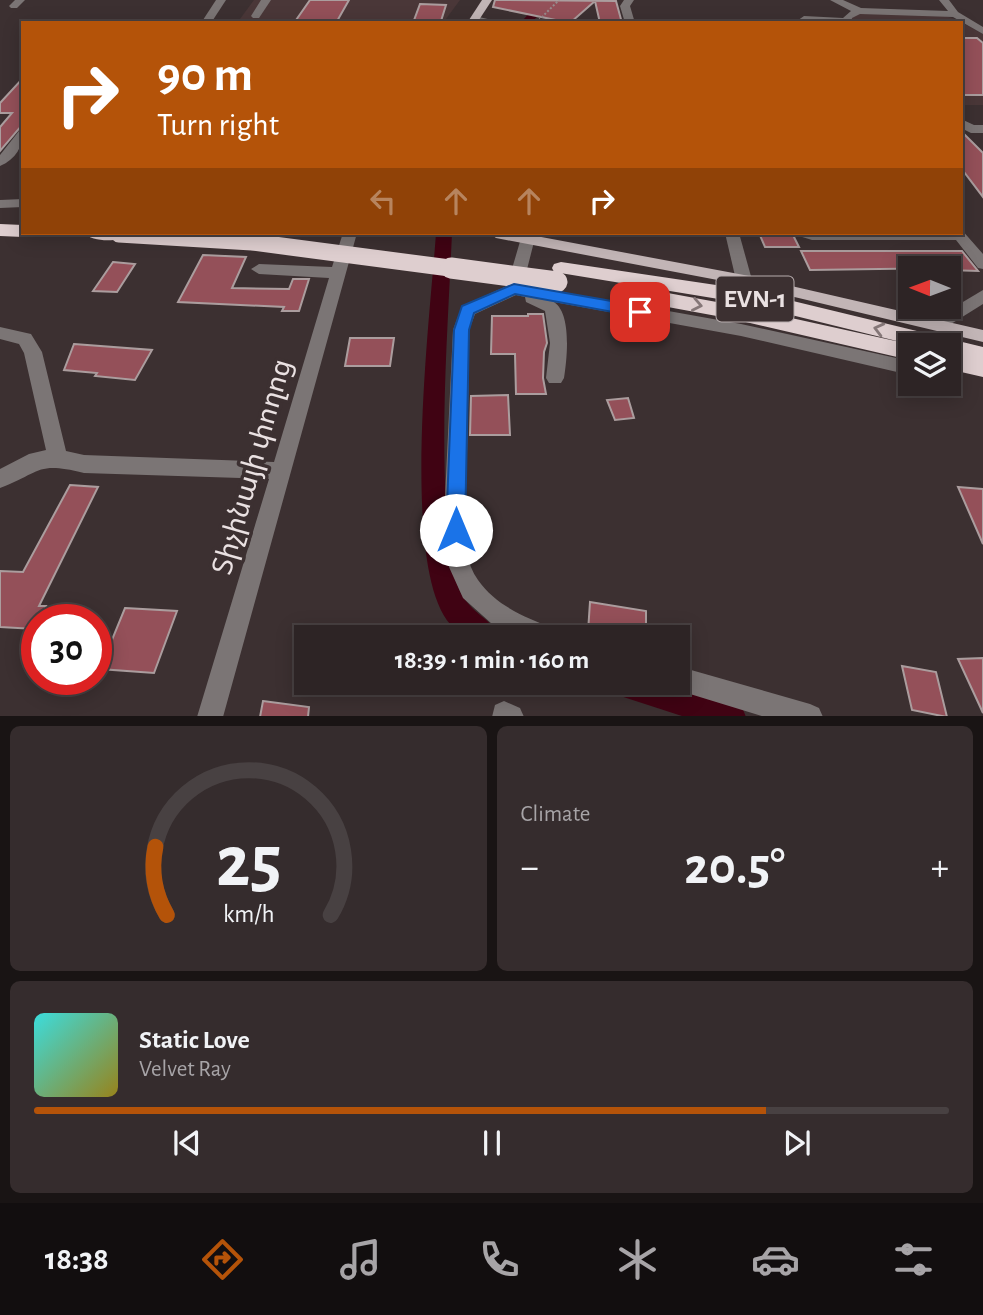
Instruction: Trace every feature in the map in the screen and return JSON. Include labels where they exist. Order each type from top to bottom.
[{"type":"highway","points":[[0,218],[21,218]]},
{"type":"highway","points":[[0,230],[21,231]]},
{"type":"highway","name":"EVN-1","points":[[136,235],[252,242],[743,296],[898,333]]},
{"type":"highway","name":"EVN-1","points":[[297,235],[559,275],[898,349]]},
{"type":"highway","name":"EVN-1","points":[[961,349],[983,355]]},
{"type":"highway","points":[[961,364],[983,369]]},
{"type":"main road","points":[[473,21],[487,0]]},
{"type":"main road","points":[[509,235],[744,280],[983,336]]},
{"type":"street","points":[[207,21],[221,0]]},
{"type":"street","points":[[256,16],[266,0]]},
{"type":"street","points":[[629,0],[625,6],[629,21]]},
{"type":"street","points":[[835,0],[859,11],[955,14]]},
{"type":"street","points":[[944,0],[955,14],[983,31]]},
{"type":"street","points":[[846,21],[848,16],[859,11]]},
{"type":"street","points":[[802,21],[832,21]]},
{"type":"street","points":[[972,127],[982,142]]},
{"type":"street","points":[[0,162],[13,150],[21,137]]},
{"type":"street","points":[[0,204],[21,204]]},
{"type":"street","name":"Տիչինայի փողոց","points":[[209,716],[349,235]]},
{"type":"street","points":[[733,235],[744,280]]},
{"type":"street","points":[[959,235],[983,264]]},
{"type":"street","points":[[514,289],[528,238]]},
{"type":"street","points":[[259,270],[337,273]]},
{"type":"street","points":[[514,289],[552,308],[561,341],[555,378]]},
{"type":"street","points":[[519,625],[481,601],[464,579],[456,548],[461,330],[467,310],[514,289],[741,330],[898,365]]},
{"type":"street","points":[[937,325],[983,296]]},
{"type":"street","points":[[0,332],[25,339],[33,352],[58,458]]},
{"type":"street","points":[[0,479],[36,460],[58,458],[84,464],[281,471]]},
{"type":"street","points":[[690,681],[810,716]]},
{"type":"path","points":[[538,21],[559,0]]},
{"type":"shaded area","points":[[254,0],[460,0],[444,21],[238,21]]},
{"type":"shaded area","points":[[858,13],[945,16],[959,21],[850,21]]},
{"type":"shaded area","points":[[963,23],[983,34],[983,105],[963,105]]},
{"type":"building","points":[[310,0],[349,0],[337,21],[295,21]]},
{"type":"building","points":[[495,0],[616,1],[621,21],[600,21],[595,1],[572,21],[493,7]]},
{"type":"building","points":[[420,4],[446,5],[441,21],[414,21]]},
{"type":"building","points":[[963,38],[977,38],[983,43],[983,95],[963,95]]},
{"type":"building","points":[[21,80],[21,126],[0,151],[0,127],[12,113],[0,113],[0,103]]},
{"type":"building","points":[[963,133],[983,153],[983,197],[963,171]]},
{"type":"building","points":[[760,235],[793,235],[799,247],[765,247]]},
{"type":"building","points":[[801,251],[962,251],[978,271],[961,270],[961,256],[898,256],[898,269],[810,270]]},
{"type":"building","points":[[203,255],[246,257],[232,288],[289,289],[293,279],[309,279],[299,311],[282,311],[284,307],[178,302]]},
{"type":"building","points":[[113,262],[135,264],[117,292],[93,291]]},
{"type":"building","points":[[543,314],[547,343],[543,378],[546,394],[516,394],[515,354],[491,354],[492,316]]},
{"type":"building","points":[[350,338],[394,338],[390,366],[345,366]]},
{"type":"building","points":[[74,344],[152,350],[135,380],[64,370]]},
{"type":"building","points":[[508,395],[510,435],[470,435],[471,396]]},
{"type":"building","points":[[628,398],[634,418],[615,420],[607,400]]},
{"type":"building","points":[[70,485],[98,487],[40,604],[21,604],[21,628],[0,627],[0,571],[23,572]]},
{"type":"building","points":[[958,487],[983,489],[983,544]]},
{"type":"building","points":[[590,602],[646,611],[646,625],[588,625]]},
{"type":"building","points":[[125,608],[177,611],[154,673],[112,670],[112,640]]},
{"type":"building","points":[[983,658],[983,713],[958,659]]},
{"type":"building","points":[[902,666],[936,672],[947,716],[912,710]]},
{"type":"building","points":[[263,701],[309,707],[308,716],[260,716]]},
{"type":"waterway","points":[[527,21],[548,0]]},
{"type":"waterway","points":[[444,235],[432,454],[436,542],[446,591],[460,617],[470,625]]},
{"type":"waterway","points":[[660,695],[729,716]]},
{"type":"route","points":[[456,530],[461,330],[467,310],[514,289],[640,312]]}]
